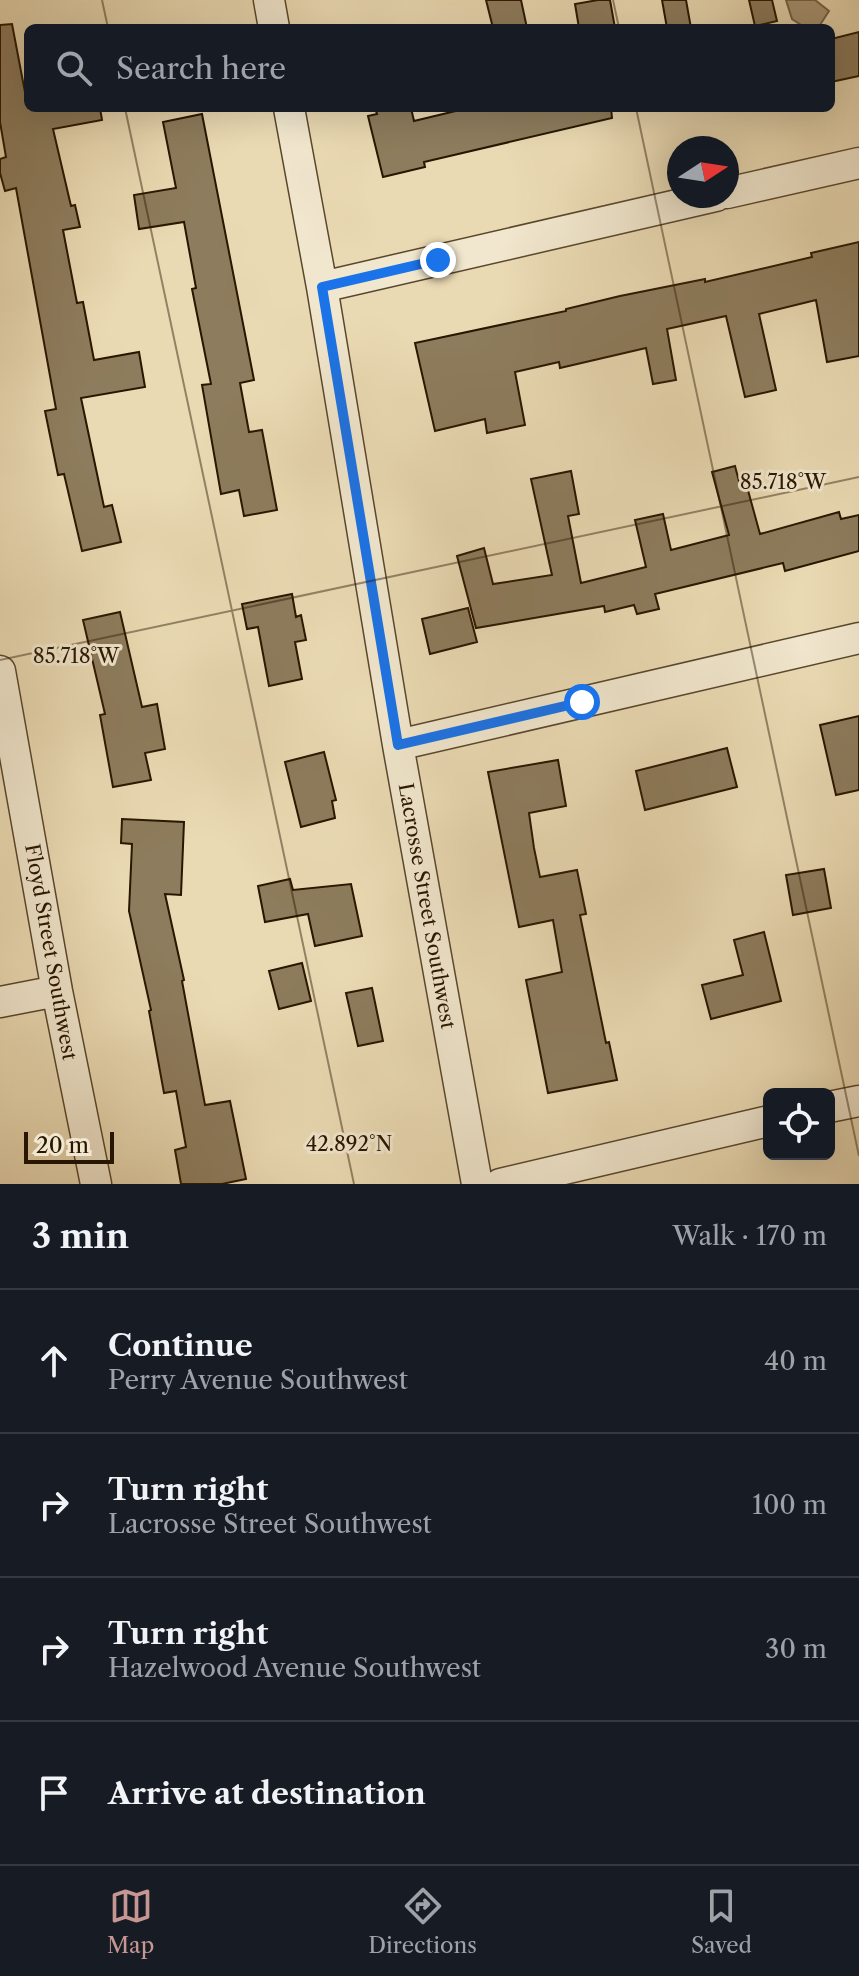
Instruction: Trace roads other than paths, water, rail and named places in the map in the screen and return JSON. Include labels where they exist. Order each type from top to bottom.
[{"type":"street","points":[[269,0],[273,24]]},
{"type":"street","name":"Lacrosse Street Southwest","points":[[290,112],[477,1184]]},
{"type":"street","points":[[739,190],[859,163]]},
{"type":"street","points":[[322,287],[667,207]]},
{"type":"street","points":[[398,745],[859,638]]},
{"type":"street","name":"Floyd Street Southwest","points":[[0,671],[57,991],[96,1184]]},
{"type":"street","points":[[0,1002],[57,991]]},
{"type":"street","points":[[835,1106],[859,1101]]},
{"type":"street","points":[[500,1184],[763,1122]]}]
